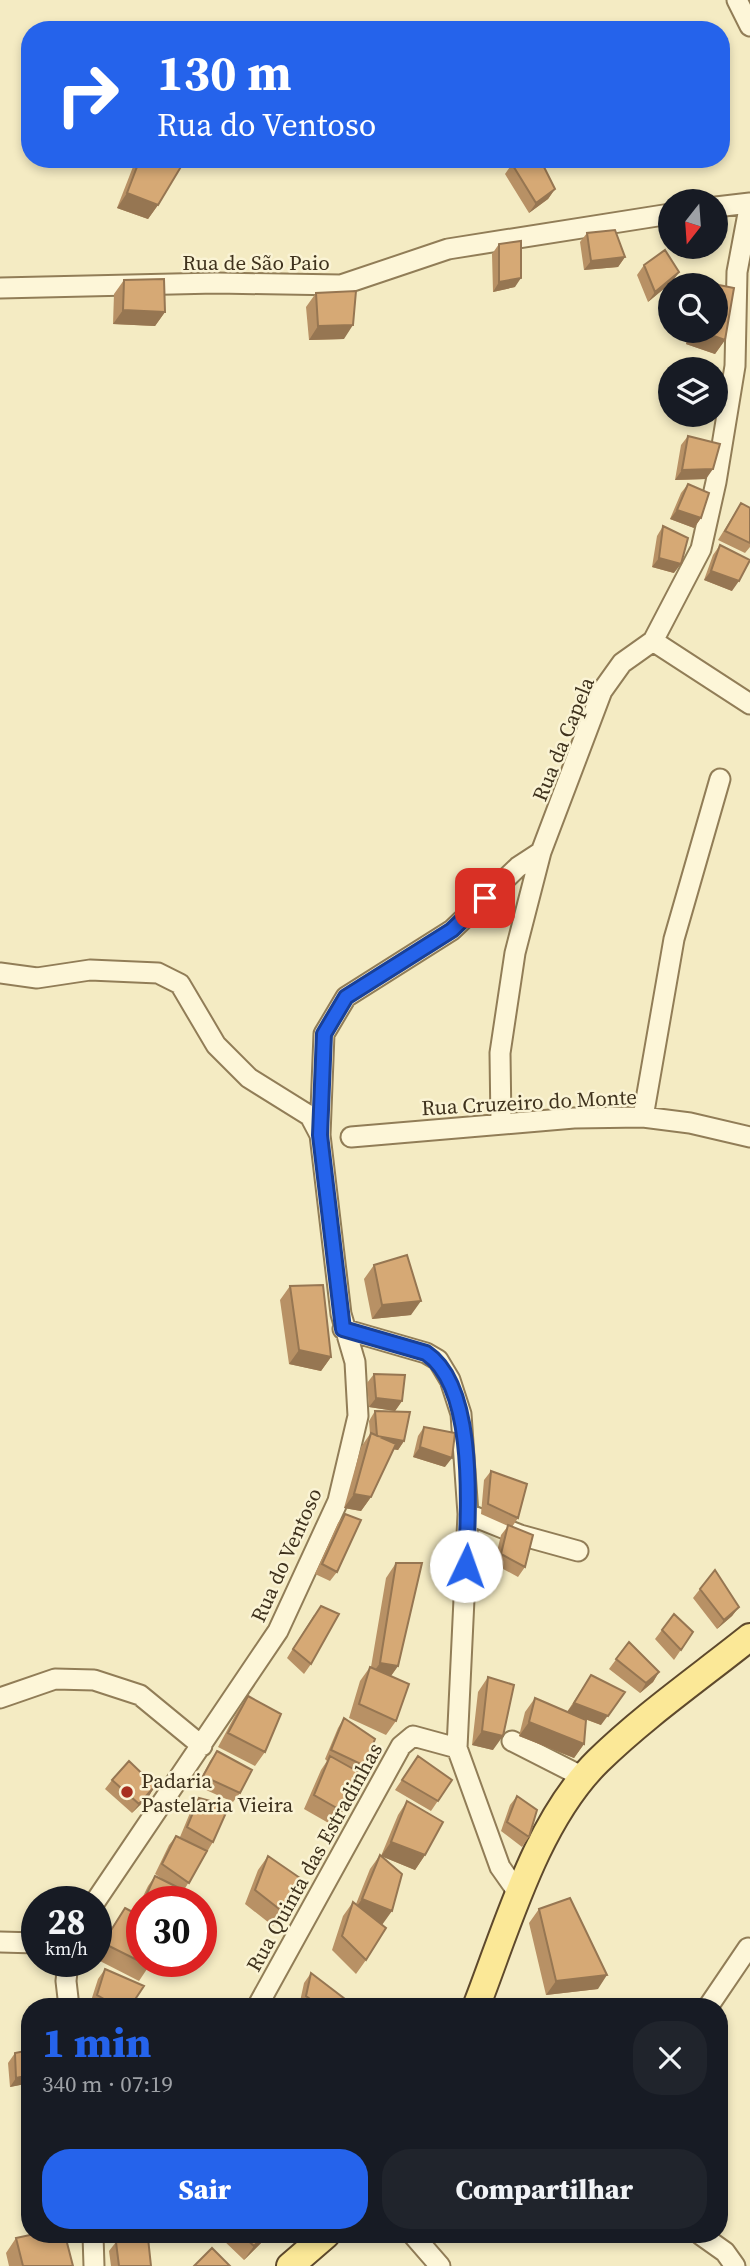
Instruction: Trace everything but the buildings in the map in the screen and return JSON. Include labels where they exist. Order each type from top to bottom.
[{"type":"main road","points":[[479,1998],[519,1894],[562,1807],[597,1762],[750,1637]]},
{"type":"street","points":[[737,0],[750,26]]},
{"type":"street","points":[[728,206],[750,203]]},
{"type":"street","name":"Rua da Capela","points":[[501,1124],[500,1053],[515,953],[541,852],[602,691],[622,663],[653,641],[701,549],[716,481],[735,366],[737,272],[750,203]]},
{"type":"street","name":"Rua de São Paio","points":[[0,288],[216,283],[341,285],[449,249],[658,216]]},
{"type":"street","points":[[653,641],[750,705]]},
{"type":"street","points":[[643,1117],[674,939],[720,779]]},
{"type":"street","points":[[320,1135],[324,1034],[346,997],[452,930],[518,867],[541,852]]},
{"type":"street","points":[[0,973],[37,978],[90,970],[158,973],[180,984],[216,1045],[249,1078],[310,1116],[320,1135]]},
{"type":"street","name":"Rua Cruzeiro do Monte","points":[[351,1137],[574,1118],[643,1117],[690,1123],[750,1137]]},
{"type":"street","name":"Rua do Ventoso","points":[[106,1886],[278,1631],[338,1501],[358,1416],[355,1362],[343,1329],[320,1135]]},
{"type":"street","points":[[343,1329],[426,1353],[438,1360],[450,1380],[461,1414],[468,1514],[457,1748],[500,1867],[519,1894]]},
{"type":"street","points":[[468,1514],[520,1535],[578,1551]]},
{"type":"street","points":[[0,1698],[55,1679],[94,1680],[140,1695],[202,1746]]},
{"type":"street","name":"Rua Quinta das Estradinhas","points":[[262,1998],[401,1746],[413,1736],[457,1748]]},
{"type":"street","points":[[512,1741],[585,1778]]},
{"type":"street","points":[[0,1942],[21,1943]]},
{"type":"street","points":[[714,1998],[748,1948]]},
{"type":"street","points":[[66,1977],[68,1998]]},
{"type":"street","points":[[93,2243],[94,2266]]},
{"type":"street","points":[[420,2243],[440,2266]]},
{"type":"street","points":[[712,2243],[725,2252],[735,2266]]},
{"type":"place","name":"Padaria Pastelaria Vieira","points":[[127,1792]]},
{"type":"route","points":[[466,1566],[468,1514],[461,1414],[450,1380],[438,1360],[426,1353],[343,1329],[320,1135],[324,1034],[346,997],[452,930],[485,898]]}]
